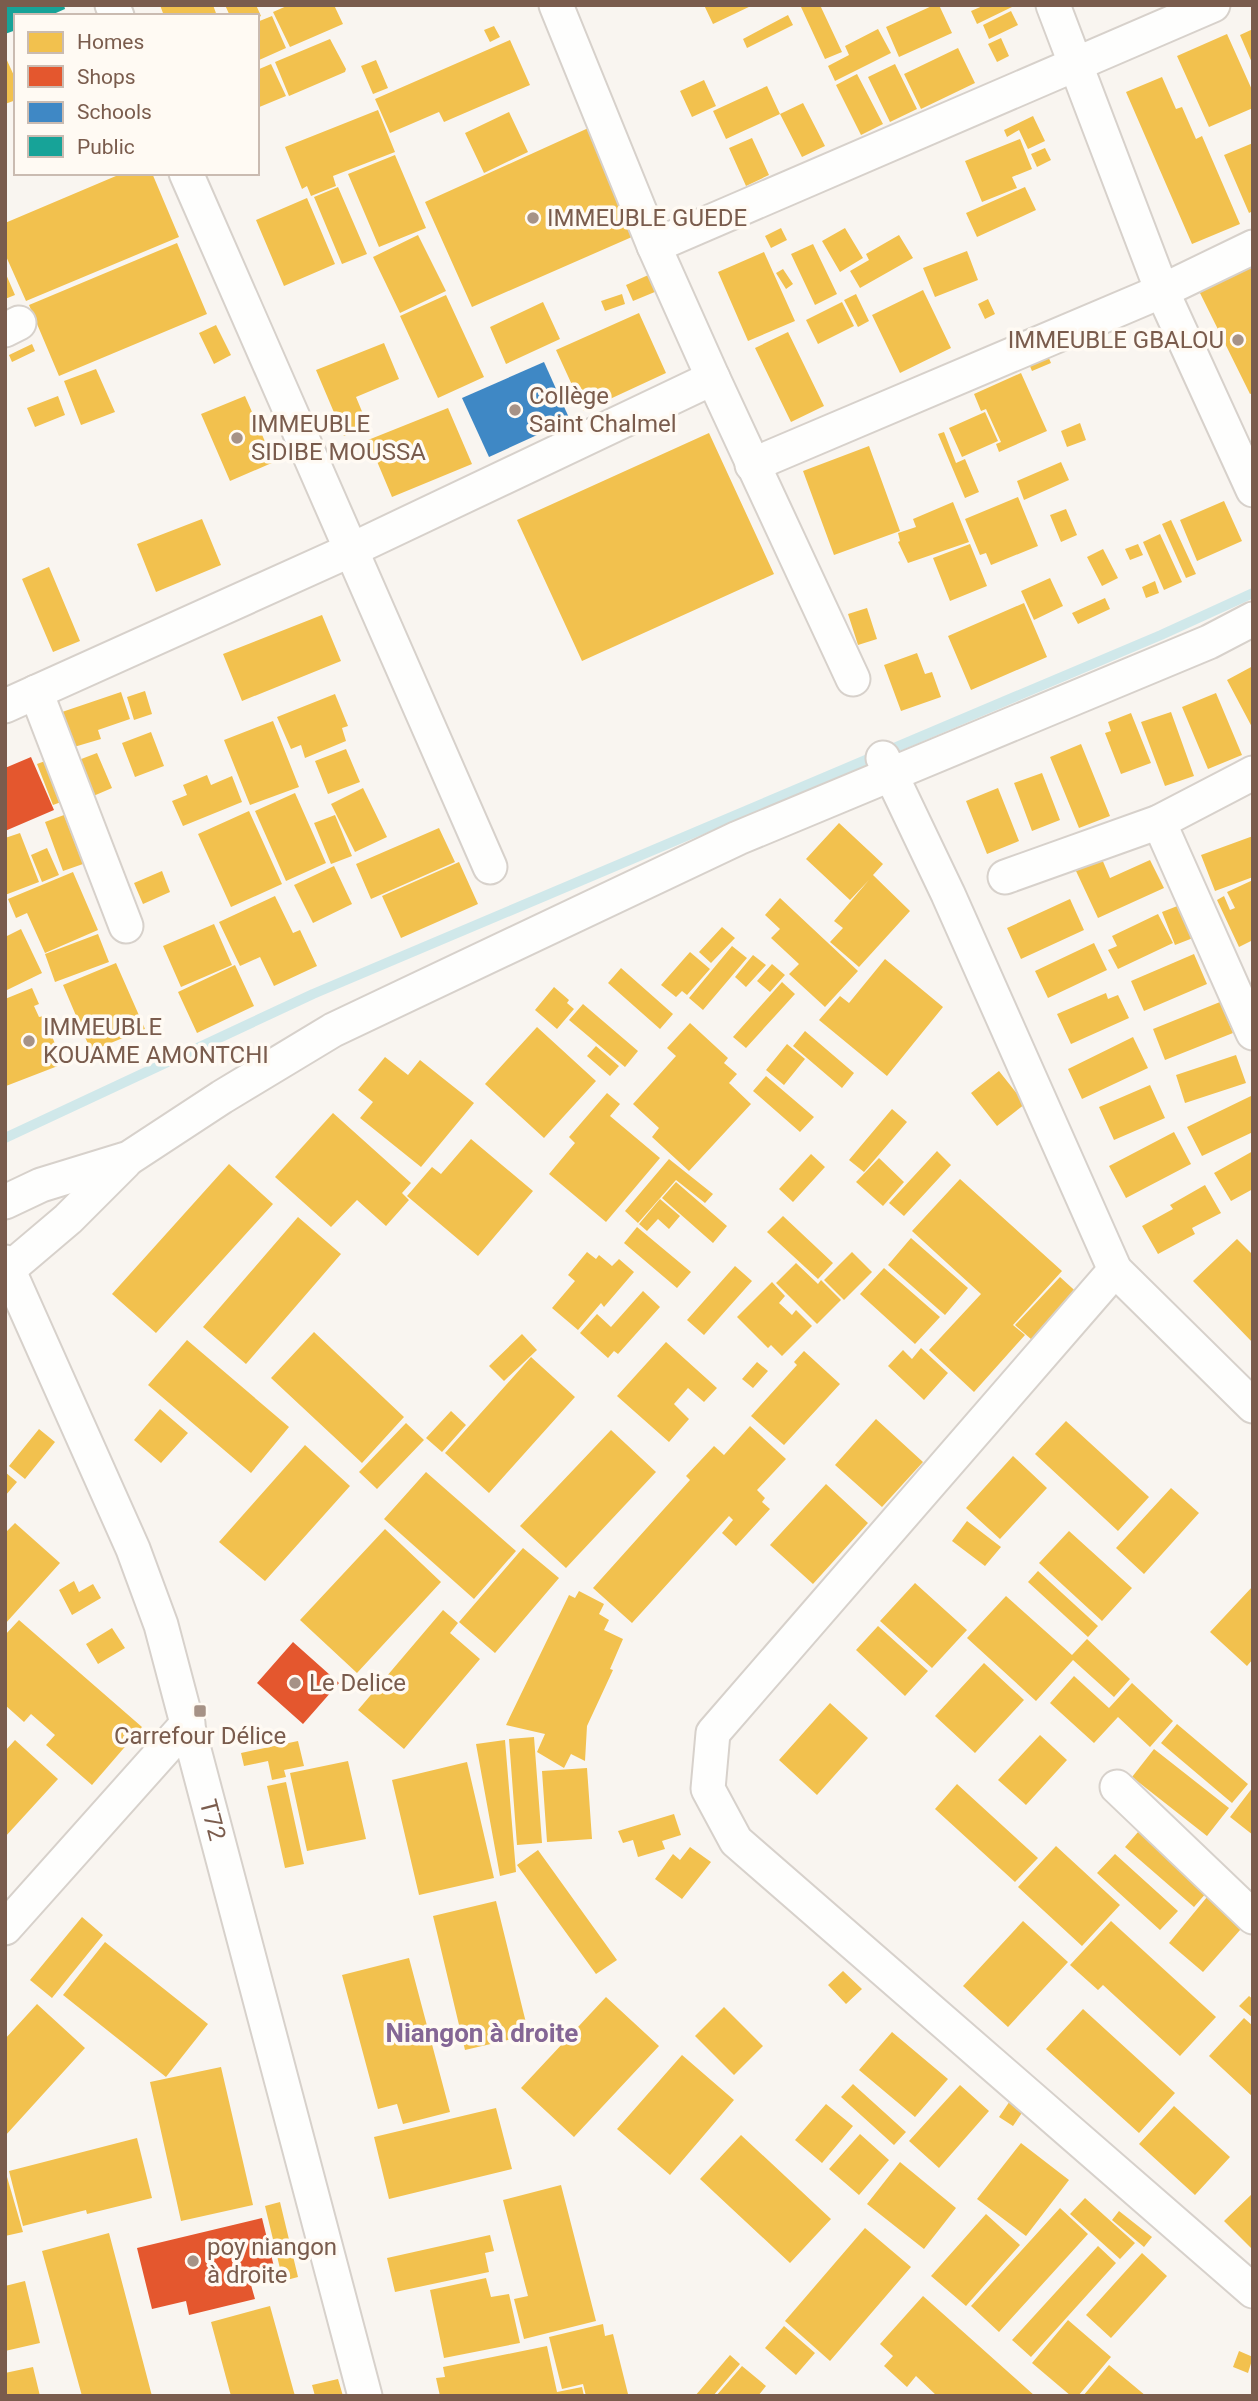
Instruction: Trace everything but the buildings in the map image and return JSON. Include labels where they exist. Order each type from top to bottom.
[{"type":"street","points":[[556,5],[654,246],[752,465],[853,679]]},
{"type":"street","points":[[1052,5],[1162,291],[1253,491]]},
{"type":"street","points":[[654,246],[1213,5]]},
{"type":"street","points":[[187,175],[490,867]]},
{"type":"street","points":[[752,465],[1162,291],[1253,247]]},
{"type":"street","points":[[5,706],[351,550],[713,378]]},
{"type":"street","points":[[7,1265],[68,1219],[129,1158],[222,1097],[333,1030],[888,766],[1209,642],[1253,619]]},
{"type":"street","points":[[36,692],[127,926]]},
{"type":"street","points":[[888,766],[1115,1270],[1253,1406]]},
{"type":"street","points":[[1005,877],[1159,822],[1253,773]]},
{"type":"street","points":[[1159,822],[1253,1033]]},
{"type":"street","points":[[5,1202],[41,1185],[129,1158]]},
{"type":"street","name":"T72","points":[[7,1265],[133,1549],[161,1625],[365,2396]]},
{"type":"street","points":[[1115,1270],[713,1733],[708,1789],[736,1841],[1253,2291]]},
{"type":"street","points":[[5,1928],[188,1723]]},
{"type":"street","points":[[1117,1787],[1253,1917]]},
{"type":"waterway","points":[[5,1138],[313,994],[1161,635],[1253,593]]},
{"type":"place","name":"IMMEUBLE GUEDE","points":[[533,218]]},
{"type":"place","name":"IMMEUBLE GBALOU","points":[[1238,340]]},
{"type":"place","name":"Collège Saint Chalmel","points":[[515,410]]},
{"type":"place","name":"IMMEUBLE SIDIBE MOUSSA","points":[[237,438]]},
{"type":"place","name":"IMMEUBLE KOUAME AMONTCHI","points":[[29,1041]]},
{"type":"place","name":"Le Delice","points":[[295,1683]]},
{"type":"place","name":"Carrefour Délice","points":[[200,1711]]},
{"type":"place","name":"poy niangon à droite","points":[[193,2261]]},
{"type":"district","name":"Niangon à droite","points":[[482,2033]]}]
